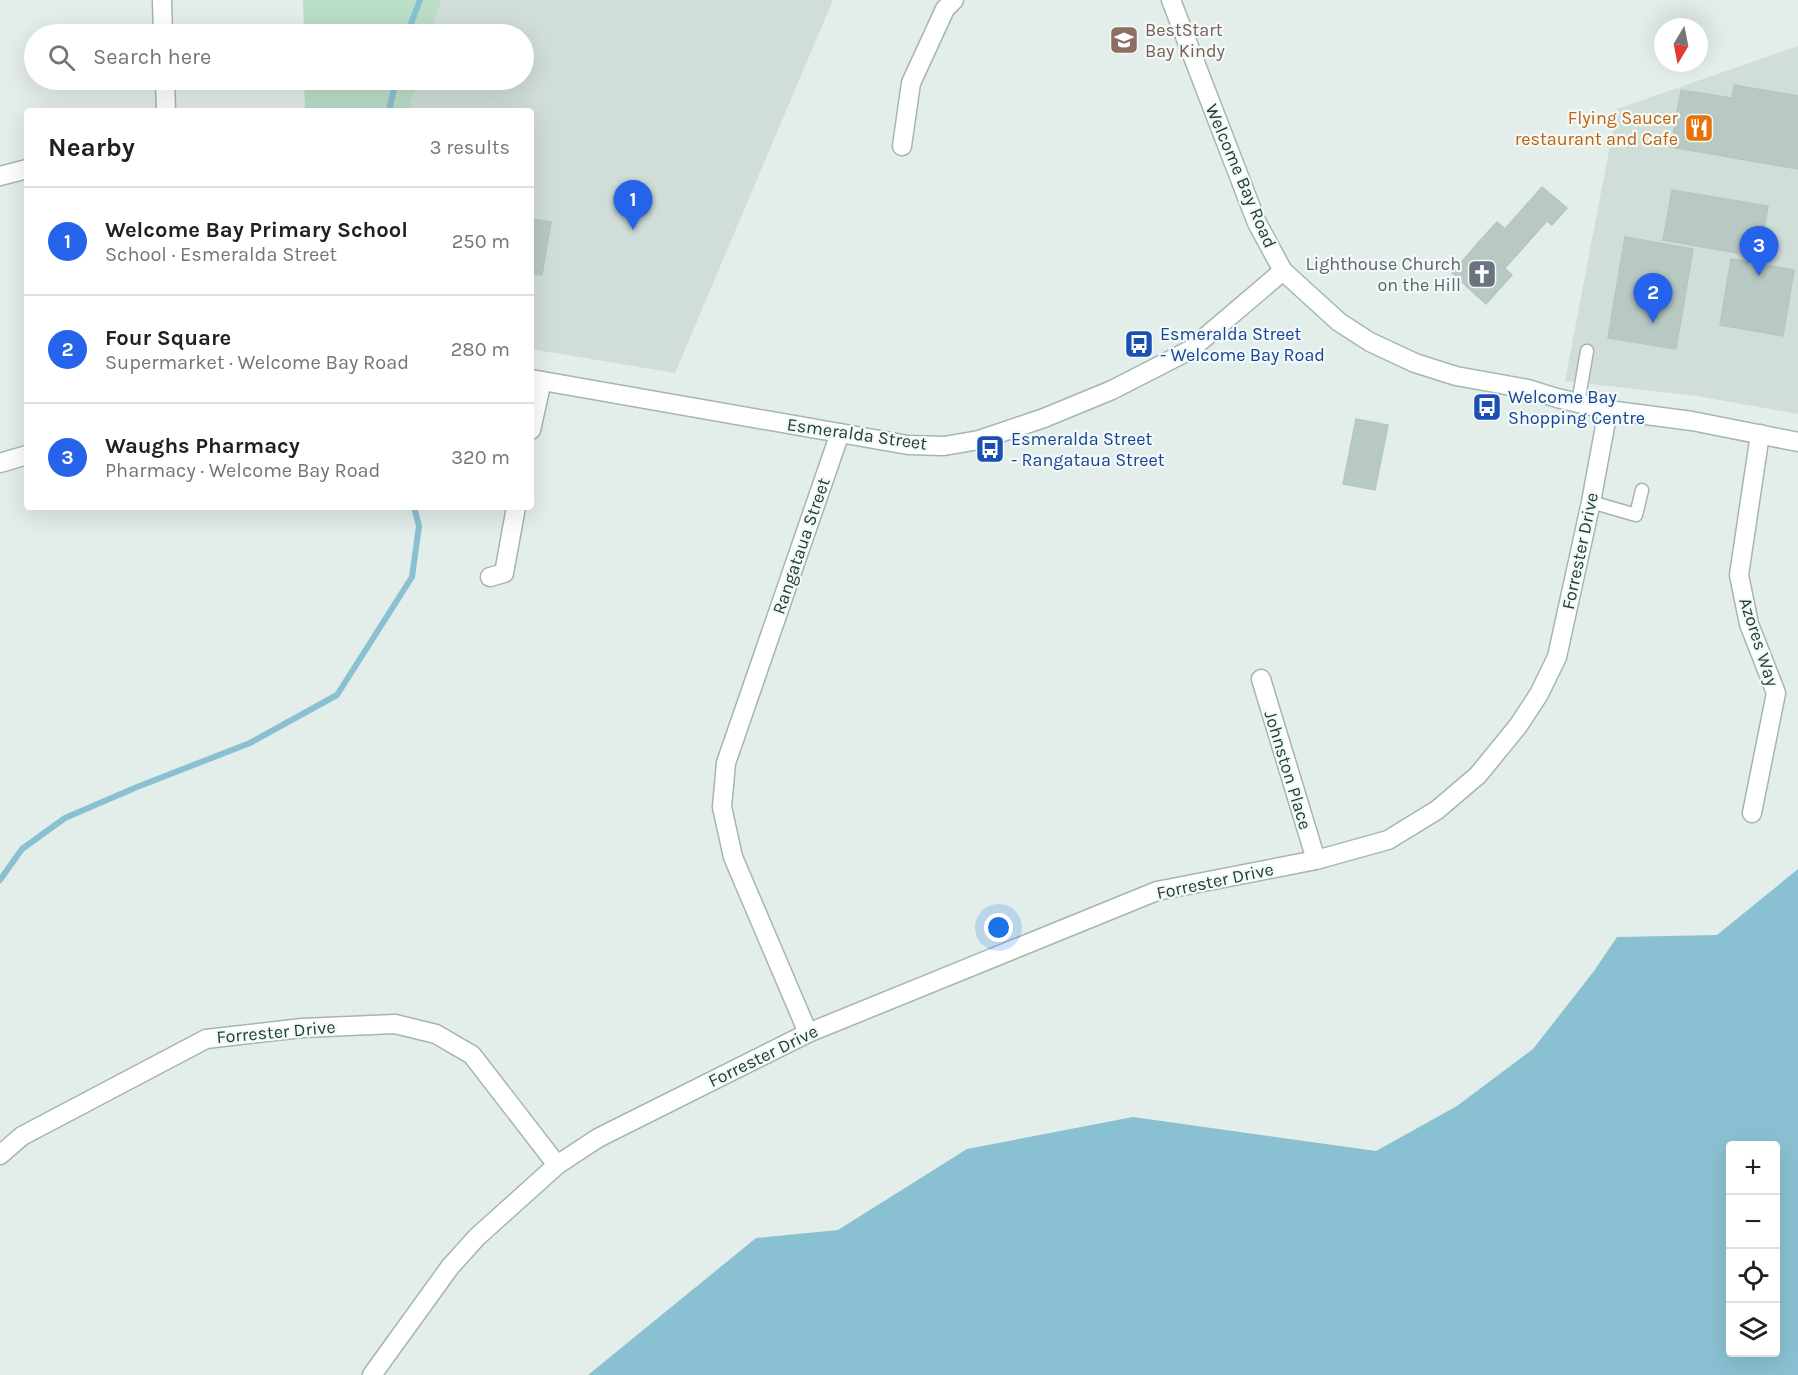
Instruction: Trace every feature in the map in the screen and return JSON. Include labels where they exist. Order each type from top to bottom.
[{"type":"street","points":[[162,0],[163,24]]},
{"type":"street","points":[[902,147],[911,83],[945,9],[954,0]]},
{"type":"street","name":"Welcome Bay Road","points":[[1171,0],[1257,222],[1283,271],[1339,322],[1370,342],[1456,376],[1528,389],[1557,399],[1608,410],[1797,438]]},
{"type":"street","points":[[165,90],[166,108]]},
{"type":"street","points":[[0,176],[24,170]]},
{"type":"street","name":"Esmeralda Street","points":[[537,380],[908,445],[944,446],[979,440],[1044,418],[1112,390],[1190,350],[1283,271]]},
{"type":"street","points":[[534,405],[537,380]]},
{"type":"street","name":"Forrester Drive","points":[[372,1375],[450,1267],[477,1237],[557,1165],[598,1138],[808,1033],[1157,891],[1316,860],[1388,840],[1437,810],[1478,775],[1518,726],[1539,694],[1557,657],[1608,410]]},
{"type":"street","name":"Rangataua Street","points":[[808,1033],[733,857],[722,807],[726,763],[840,433]]},
{"type":"street","name":"Azores Way","points":[[1752,813],[1776,693],[1749,624],[1739,575],[1760,434]]},
{"type":"street","points":[[0,463],[24,456]]},
{"type":"street","points":[[490,577],[504,573],[515,510]]},
{"type":"street","name":"Johnston Place","points":[[1261,679],[1316,860]]},
{"type":"street","name":"Forrester Drive","points":[[0,1155],[22,1136],[206,1039],[302,1028],[395,1024],[436,1034],[472,1055],[557,1165]]},
{"type":"lane","points":[[1578,403],[1587,351]]},
{"type":"lane","points":[[1591,501],[1635,515],[1642,490]]},
{"type":"shaded area","points":[[441,0],[833,0],[675,373],[534,350],[534,108],[411,108],[411,102],[414,90],[534,90],[534,24],[434,24]]},
{"type":"shaded area","points":[[1798,46],[1798,414],[1697,396],[1565,381],[1617,109]]},
{"type":"green space","points":[[303,0],[441,0],[434,24],[304,24]]},
{"type":"green space","points":[[304,90],[414,90],[411,108],[305,108]]},
{"type":"water","points":[[1798,869],[1798,1375],[588,1375],[756,1238],[838,1230],[967,1149],[1133,1117],[1376,1151],[1457,1106],[1533,1049],[1594,971],[1617,937],[1717,935]]},
{"type":"building","points":[[1734,85],[1798,96],[1798,169],[1671,147],[1681,90],[1732,98]]},
{"type":"building","points":[[1542,187],[1567,208],[1552,225],[1547,221],[1505,268],[1477,244],[1497,222],[1505,229]]},
{"type":"building","points":[[1672,190],[1768,206],[1759,257],[1663,240]]},
{"type":"building","points":[[534,219],[551,222],[542,275],[534,274]]},
{"type":"building","points":[[1625,237],[1693,249],[1676,349],[1608,338]]},
{"type":"building","name":"Lighthouse Church on the Hill","points":[[1477,244],[1512,275],[1486,304],[1452,273]]},
{"type":"building","points":[[1731,259],[1794,270],[1783,336],[1720,325]]},
{"type":"building","points":[[1356,419],[1388,425],[1375,490],[1343,484]]},
{"type":"waterway","points":[[411,24],[420,0]]},
{"type":"waterway","points":[[390,108],[394,90]]},
{"type":"waterway","points":[[0,880],[22,849],[65,818],[250,743],[337,695],[412,577],[419,526],[415,510]]},
{"type":"place","name":"BestStart Bay Kindy","points":[[1124,40]]},
{"type":"place","name":"Flying Saucer restaurant and Cafe","points":[[1699,128]]},
{"type":"place","name":"Welcome Bay Primary School","points":[[633,230]]},
{"type":"place","name":"Lighthouse Church on the Hill","points":[[1482,274]]},
{"type":"place","name":"Waughs Pharmacy","points":[[1759,276]]},
{"type":"place","name":"Four Square","points":[[1653,323]]},
{"type":"place","name":"Esmeralda Street - Welcome Bay Road","points":[[1139,344]]},
{"type":"place","name":"Welcome Bay Shopping Centre","points":[[1487,407]]},
{"type":"place","name":"Esmeralda Street - Rangataua Street","points":[[990,449]]}]
